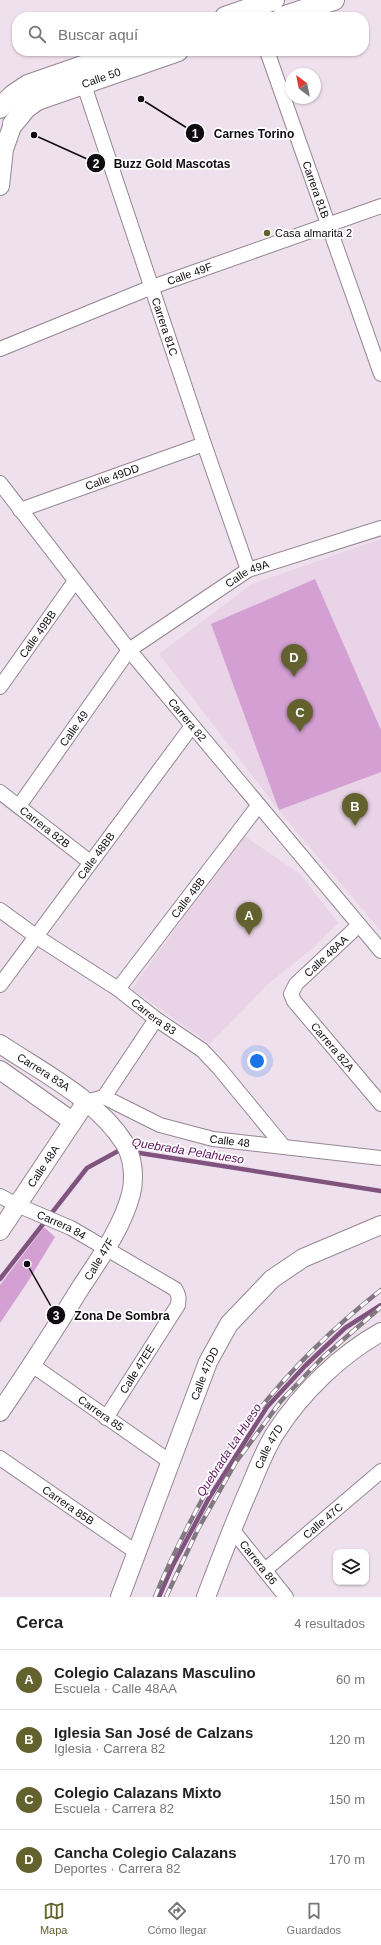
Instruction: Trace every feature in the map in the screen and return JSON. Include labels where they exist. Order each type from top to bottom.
[{"type":"main road","points":[[240,12],[274,0]]},
{"type":"main road","points":[[297,12],[334,0]]},
{"type":"main road","name":"Calle 50","points":[[8,105],[28,84],[111,56]]},
{"type":"main road","name":"Calle 50","points":[[8,105],[37,100],[83,82],[163,56]]},
{"type":"main road","points":[[6,125],[8,105]]},
{"type":"street","name":"Carrera 81B","points":[[269,56],[327,225],[381,374]]},
{"type":"street","name":"Carrera 81C","points":[[83,82],[204,444],[248,570]]},
{"type":"street","points":[[0,186],[6,125]]},
{"type":"street","name":"Calle 49F","points":[[0,349],[152,287],[381,206]]},
{"type":"street","name":"Calle 49DD","points":[[20,510],[204,444]]},
{"type":"street","name":"Carrera 82","points":[[0,482],[129,650],[258,806],[381,951]]},
{"type":"street","name":"Calle 49A","points":[[129,650],[248,570],[381,528]]},
{"type":"street","name":"Calle 49BB","points":[[0,687],[75,581]]},
{"type":"street","name":"Calle 49","points":[[19,806],[129,650]]},
{"type":"street","name":"Calle 48BB","points":[[0,985],[192,726]]},
{"type":"street","name":"Carrera 82B","points":[[0,792],[90,862]]},
{"type":"street","name":"Calle 48B","points":[[118,989],[258,806]]},
{"type":"street","name":"Carrera 83","points":[[0,910],[37,937],[118,989],[156,1019],[210,1058],[284,1147]]},
{"type":"street","name":"Calle 48AA","points":[[293,988],[359,925]]},
{"type":"street","name":"Carrera 82A","points":[[293,988],[291,994],[294,1001],[381,1104]]},
{"type":"street","points":[[86,1102],[104,1097],[156,1019]]},
{"type":"street","name":"Carrera 83A","points":[[0,1044],[86,1102]]},
{"type":"street","name":"Carrera 83A","points":[[0,1070],[72,1121]]},
{"type":"street","name":"Calle 48","points":[[104,1097],[160,1125],[213,1139],[381,1158]]},
{"type":"street","name":"Calle 48A","points":[[0,1232],[24,1208],[72,1121],[86,1102]]},
{"type":"street","name":"Calle 47F","points":[[0,1412],[32,1365],[106,1249],[124,1216],[132,1192],[133,1170],[128,1150],[104,1118],[86,1102]]},
{"type":"street","name":"Carrera 84","points":[[0,1196],[24,1208],[66,1225],[175,1289],[179,1298]]},
{"type":"street","name":"Calle 47DD","points":[[120,1597],[169,1462],[208,1362],[229,1324],[272,1279],[303,1258],[381,1226]]},
{"type":"street","name":"Calle 47EE","points":[[106,1418],[175,1310],[179,1298]]},
{"type":"street","name":"Calle 47D","points":[[206,1597],[232,1528],[262,1458],[276,1432],[296,1406],[325,1374],[343,1358],[381,1332]]},
{"type":"street","name":"Carrera 85","points":[[32,1365],[169,1462]]},
{"type":"street","name":"Carrera 85B","points":[[0,1458],[136,1552]]},
{"type":"street","name":"Calle 47C","points":[[265,1570],[381,1472]]},
{"type":"street","name":"Carrera 86","points":[[232,1528],[286,1597]]},
{"type":"shaded area","points":[[381,539],[381,931],[284,817],[159,654],[252,584]]},
{"type":"shaded area","points":[[315,579],[381,730],[381,772],[279,810],[211,624]]},
{"type":"shaded area","points":[[243,835],[300,874],[338,923],[314,947],[268,984],[210,1044],[132,989]]},
{"type":"shaded area","points":[[44,1227],[55,1237],[0,1323],[0,1285]]},
{"type":"waterway","name":"Quebrada Pelahueso","points":[[0,1279],[87,1168],[120,1150],[124,1151]]},
{"type":"waterway","name":"Quebrada Pelahueso","points":[[133,1152],[381,1191]]},
{"type":"waterway","name":"Quebrada La Hueso","points":[[159,1597],[172,1567],[209,1498],[267,1407],[305,1366],[345,1328],[381,1305]]},
{"type":"railway","points":[[155,1597],[178,1546],[217,1471],[225,1456],[242,1432],[277,1388],[317,1346],[381,1290]]},
{"type":"railway","points":[[166,1597],[198,1529],[236,1462],[281,1401],[322,1358],[381,1307]]},
{"type":"place","name":"Carnes Torino","points":[[141,99]]},
{"type":"place","name":"Buzz Gold Mascotas","points":[[34,135]]},
{"type":"place","name":"Casa almarita 2","points":[[267,233]]},
{"type":"place","name":"Cancha Colegio Calazans","points":[[294,677]]},
{"type":"place","name":"Colegio Calazans Mixto","points":[[300,732]]},
{"type":"place","name":"Iglesia San José de Calzans","points":[[355,826]]},
{"type":"place","name":"Colegio Calazans Masculino","points":[[249,935]]},
{"type":"place","name":"Zona De Sombra","points":[[27,1264]]}]
